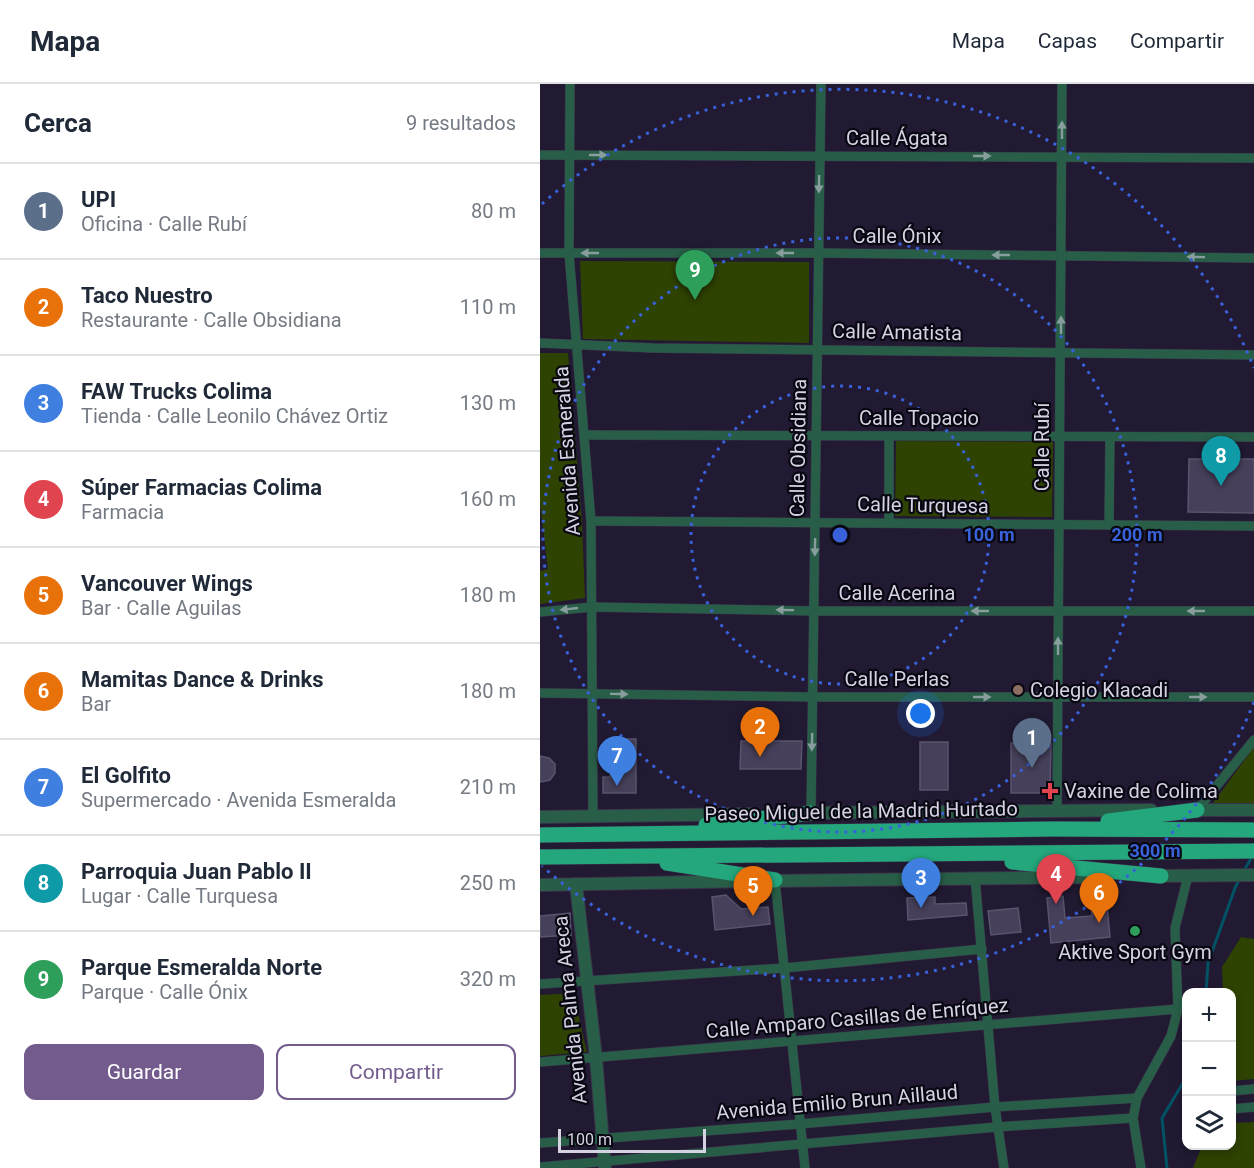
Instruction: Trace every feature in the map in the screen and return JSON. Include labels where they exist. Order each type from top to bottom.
[{"type":"highway","points":[[1052,829],[1197,810]]},
{"type":"highway","points":[[626,834],[811,813]]},
{"type":"highway","name":"Paseo Miguel de la Madrid Hurtado","points":[[540,835],[1052,829],[1250,830]]},
{"type":"highway","points":[[540,857],[1246,851]]},
{"type":"highway","points":[[938,853],[1161,876]]},
{"type":"highway","points":[[626,856],[776,880]]},
{"type":"street","name":"Avenida Esmeralda","points":[[570,84],[569,253],[591,521],[593,816]]},
{"type":"street","name":"Calle Obsidiana","points":[[811,813],[820,84]]},
{"type":"street","name":"Calle Rubí","points":[[1057,810],[1062,84]]},
{"type":"street","name":"Calle Ágata","points":[[540,154],[1254,158]]},
{"type":"street","name":"Calle Ónix","points":[[540,253],[818,253],[1254,258]]},
{"type":"street","name":"Calle Amatista","points":[[540,343],[652,348],[1254,355]]},
{"type":"street","name":"Calle Topacio","points":[[584,435],[1254,437]]},
{"type":"street","points":[[889,436],[889,522]]},
{"type":"street","points":[[1109,525],[1110,437]]},
{"type":"street","name":"Calle Turquesa","points":[[591,521],[1254,526]]},
{"type":"street","name":"Calle Acerina","points":[[540,612],[592,607],[814,611],[1254,611]]},
{"type":"street","name":"Calle Perlas","points":[[540,693],[813,697],[1254,697]]},
{"type":"street","points":[[1197,810],[1254,740]]},
{"type":"street","points":[[540,817],[1057,810],[1253,810]]},
{"type":"street","points":[[540,885],[975,877],[1254,875]]},
{"type":"street","points":[[1141,1168],[1133,1118],[1137,1098],[1171,1036],[1178,1009],[1175,928],[1188,876]]},
{"type":"street","points":[[975,877],[995,1107],[1004,1168]]},
{"type":"street","points":[[776,880],[805,1168]]},
{"type":"street","name":"Avenida Palma Areca","points":[[576,884],[596,1058],[604,1165]]},
{"type":"street","points":[[540,984],[784,968],[982,949]]},
{"type":"street","name":"Calle Amparo Casillas de Enríquez","points":[[540,1062],[1178,1009]]},
{"type":"street","points":[[1236,1091],[1254,1089]]},
{"type":"street","name":"Avenida Emilio Brun Aillaud","points":[[540,1143],[1137,1098]]},
{"type":"street","points":[[1236,1109],[1254,1107]]},
{"type":"street","name":"Avenida Emilio Brun Aillaud","points":[[540,1167],[604,1165],[997,1127],[1133,1118]]},
{"type":"green space","points":[[580,261],[809,262],[809,343],[583,339]]},
{"type":"green space","points":[[540,353],[568,353],[582,522],[585,598],[540,604],[540,571],[548,569],[540,503]]},
{"type":"green space","points":[[896,441],[1053,442],[1052,517],[895,516]]},
{"type":"green space","points":[[1254,747],[1254,803],[1213,803]]},
{"type":"green space","points":[[1241,937],[1254,939],[1254,1079],[1236,1081],[1236,988],[1223,988],[1222,967]]},
{"type":"green space","points":[[573,993],[587,1052],[540,1056],[540,995]]},
{"type":"green space","points":[[1254,1122],[1254,1168],[1193,1168],[1200,1150],[1236,1150],[1236,1123]]},
{"type":"building","points":[[1189,459],[1254,459],[1254,513],[1188,512]]},
{"type":"building","points":[[610,739],[636,739],[636,793],[603,793],[603,777],[610,777]]},
{"type":"building","points":[[741,741],[802,741],[801,769],[740,769]]},
{"type":"building","points":[[920,742],[948,742],[948,790],[920,790]]},
{"type":"building","points":[[1011,743],[1051,743],[1050,793],[1011,793]]},
{"type":"building","points":[[540,756],[549,758],[555,764],[555,773],[550,780],[540,782]]},
{"type":"building","points":[[726,895],[741,909],[768,907],[770,924],[715,930],[712,897]]},
{"type":"building","points":[[1106,895],[1110,937],[1051,943],[1047,898],[1063,896],[1065,918],[1092,916],[1090,896]]},
{"type":"building","points":[[935,897],[935,904],[966,903],[967,915],[908,920],[907,898]]},
{"type":"building","points":[[1018,908],[1021,932],[991,935],[988,911]]},
{"type":"building","points":[[570,913],[571,935],[540,937],[540,916]]},
{"type":"waterway","points":[[1243,872],[1252,857]]},
{"type":"waterway","points":[[1206,988],[1208,963],[1240,878]]},
{"type":"waterway","points":[[1167,1168],[1162,1118],[1182,1085]]},
{"type":"place","name":"Parque Esmeralda Norte","points":[[695,300]]},
{"type":"place","name":"Parroquia Juan Pablo II","points":[[1221,486]]},
{"type":"place","name":"Colegio Klacadi","points":[[1018,690]]},
{"type":"place","name":"Taco Nuestro","points":[[760,757]]},
{"type":"place","name":"UPI","points":[[1032,768]]},
{"type":"place","name":"El Golfito","points":[[617,786]]},
{"type":"place","name":"Vaxine de Colima","points":[[1050,791]]},
{"type":"place","name":"Súper Farmacias Colima","points":[[1056,904]]},
{"type":"place","name":"FAW Trucks Colima","points":[[921,908]]},
{"type":"place","name":"Vancouver Wings","points":[[753,916]]},
{"type":"place","name":"Mamitas Dance & Drinks","points":[[1099,923]]},
{"type":"place","name":"Aktive Sport Gym","points":[[1135,931]]}]
